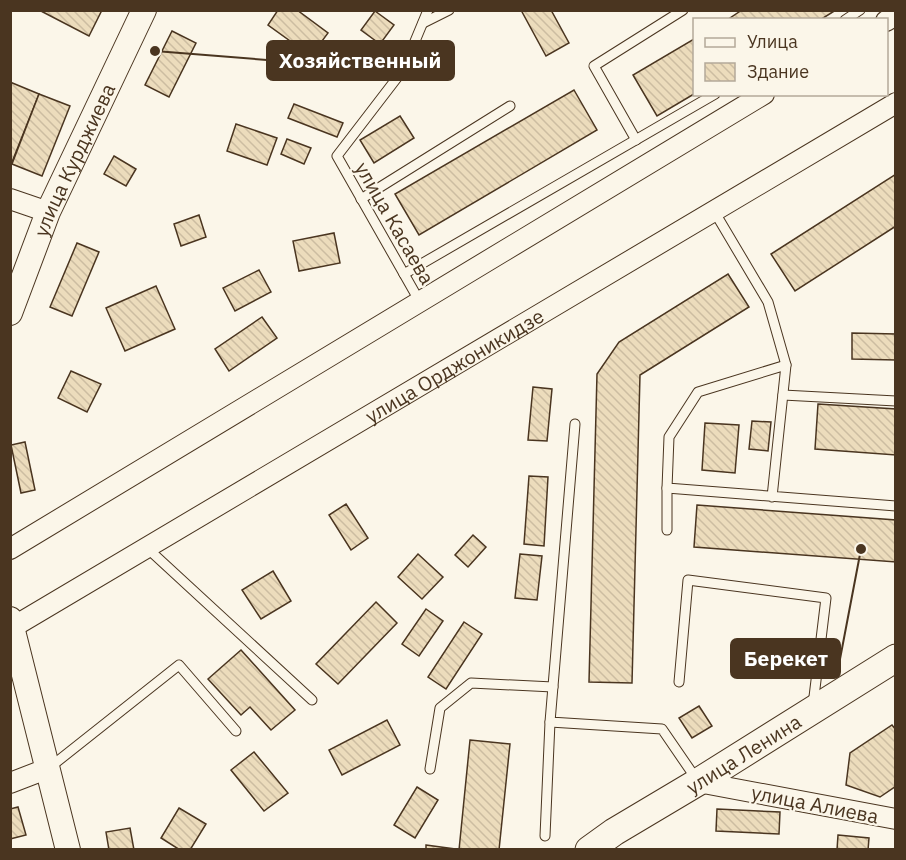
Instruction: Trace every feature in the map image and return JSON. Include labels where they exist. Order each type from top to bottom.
[{"type":"main road","name":"улица Ленина","points":[[590,849],[896,658]]},
{"type":"street","name":"улица Курджиева","points":[[10,313],[48,212],[144,10]]},
{"type":"street","points":[[10,549],[761,96]]},
{"type":"street","name":"улица Орджоникидзе","points":[[68,849],[12,623],[146,548],[896,103]]},
{"type":"street","points":[[10,199],[48,212]]},
{"type":"street","points":[[10,783],[49,768]]},
{"type":"street","name":"улица Алиева","points":[[698,782],[896,819]]},
{"type":"lane","name":"улица Касаева","points":[[420,302],[337,156],[403,70],[428,10]]},
{"type":"lane","points":[[423,23],[449,10]]},
{"type":"lane","points":[[636,140],[594,66],[683,10]]},
{"type":"lane","points":[[404,274],[712,96]]},
{"type":"lane","points":[[361,199],[510,106]]},
{"type":"lane","points":[[714,211],[768,302],[786,365],[772,496]]},
{"type":"lane","points":[[667,530],[669,437],[698,392],[786,365]]},
{"type":"lane","points":[[783,395],[896,401]]},
{"type":"lane","points":[[545,836],[550,722],[575,424]]},
{"type":"lane","points":[[667,488],[896,506]]},
{"type":"lane","points":[[146,548],[312,700]]},
{"type":"lane","points":[[679,682],[688,580],[826,598],[813,710]]},
{"type":"lane","points":[[49,768],[179,665],[236,731]]},
{"type":"lane","points":[[430,770],[440,708],[471,683],[553,687]]},
{"type":"lane","points":[[550,722],[662,729],[698,782]]},
{"type":"building","points":[[39,10],[102,10],[89,36]]},
{"type":"building","points":[[278,10],[297,10],[328,33],[311,56],[268,25]]},
{"type":"building","points":[[521,10],[551,10],[569,43],[546,56]]},
{"type":"building","points":[[742,10],[836,10],[823,18],[730,18]]},
{"type":"building","points":[[375,11],[394,25],[380,44],[361,30]]},
{"type":"building","points":[[172,31],[196,43],[169,97],[145,85]]},
{"type":"building","points":[[693,40],[693,95],[657,116],[633,75]]},
{"type":"building","points":[[10,82],[39,94],[10,167]]},
{"type":"building","points":[[574,90],[597,130],[419,235],[395,194]]},
{"type":"building","points":[[39,94],[70,106],[42,176],[12,164]]},
{"type":"building","points":[[294,104],[343,123],[337,137],[288,118]]},
{"type":"building","points":[[400,116],[414,138],[374,163],[360,140]]},
{"type":"building","points":[[236,124],[277,138],[267,165],[227,151]]},
{"type":"building","points":[[287,139],[311,148],[304,164],[281,154]]},
{"type":"building","points":[[114,156],[136,169],[126,186],[104,174]]},
{"type":"building","points":[[896,174],[896,226],[795,291],[771,254]]},
{"type":"building","points":[[199,215],[206,237],[181,246],[174,224]]},
{"type":"building","points":[[334,233],[340,263],[299,271],[293,241]]},
{"type":"building","points":[[77,243],[99,252],[72,316],[50,307]]},
{"type":"building","points":[[259,270],[271,292],[235,311],[223,288]]},
{"type":"building","points":[[728,274],[749,307],[640,375],[632,683],[589,682],[597,374],[619,342]]},
{"type":"building","points":[[156,286],[175,329],[125,351],[106,308]]},
{"type":"building","points":[[262,317],[277,338],[229,371],[215,349]]},
{"type":"building","points":[[852,333],[896,334],[896,360],[852,359]]},
{"type":"building","points":[[71,371],[101,384],[87,412],[58,398]]},
{"type":"building","points":[[533,387],[552,389],[547,441],[528,440]]},
{"type":"building","points":[[818,404],[896,409],[896,455],[815,449]]},
{"type":"building","points":[[752,421],[771,422],[768,451],[749,449]]},
{"type":"building","points":[[705,423],[739,425],[735,473],[702,470]]},
{"type":"building","points":[[25,442],[35,490],[21,493],[11,445]]},
{"type":"building","points":[[529,476],[548,477],[544,546],[524,544]]},
{"type":"building","points":[[346,504],[368,538],[351,550],[329,515]]},
{"type":"building","points":[[697,505],[896,520],[896,562],[694,547]]},
{"type":"building","points":[[473,535],[486,547],[468,567],[455,555]]},
{"type":"building","points":[[418,554],[443,577],[422,599],[398,577]]},
{"type":"building","points":[[520,554],[542,556],[537,600],[515,598]]},
{"type":"building","points":[[273,571],[291,601],[261,619],[242,590]]},
{"type":"building","points":[[376,602],[397,623],[338,684],[316,664]]},
{"type":"building","points":[[426,609],[443,621],[419,656],[402,644]]},
{"type":"building","points":[[464,622],[482,634],[446,689],[428,677]]},
{"type":"building","points":[[241,650],[295,710],[271,730],[250,707],[241,715],[208,679]]},
{"type":"building","points":[[699,706],[712,726],[692,738],[679,718]]},
{"type":"building","points":[[387,720],[400,745],[342,775],[329,750]]},
{"type":"building","points":[[892,725],[896,730],[896,786],[880,797],[846,785],[850,753]]},
{"type":"building","points":[[470,740],[510,744],[499,850],[459,850]]},
{"type":"building","points":[[254,752],[288,793],[264,811],[231,770]]},
{"type":"building","points":[[417,787],[438,800],[415,838],[394,825]]},
{"type":"building","points":[[18,807],[26,835],[10,839],[10,809]]},
{"type":"building","points":[[179,808],[206,824],[190,850],[180,850],[161,838]]},
{"type":"building","points":[[717,809],[780,812],[779,834],[716,831]]},
{"type":"building","points":[[130,828],[134,850],[109,850],[106,832]]},
{"type":"building","points":[[838,835],[869,838],[868,850],[837,850]]},
{"type":"building","points":[[426,845],[455,849],[455,850],[426,850]]},
{"type":"place","name":"Хозяйственный","points":[[155,51]]},
{"type":"place","name":"Берекет","points":[[861,549]]}]
